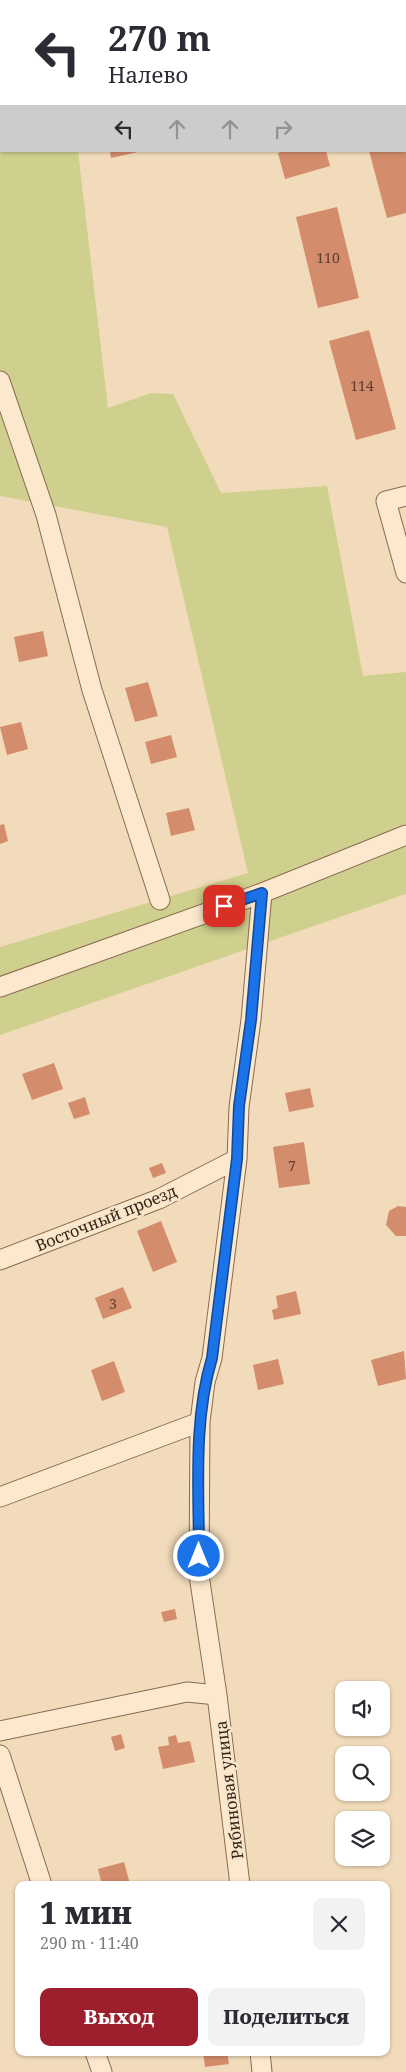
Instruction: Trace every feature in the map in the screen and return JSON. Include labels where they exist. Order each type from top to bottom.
[{"type":"street","points":[[0,381],[46,515],[92,690],[160,900]]},
{"type":"street","points":[[406,496],[386,501],[406,573]]},
{"type":"street","points":[[0,988],[262,893],[406,835]]},
{"type":"street","name":"Рябиновая улица","points":[[240,1881],[217,1695],[199,1575],[200,1422],[205,1382],[212,1358],[237,1159],[239,1106],[251,1020],[262,893]]},
{"type":"street","name":"Восточный проезд","points":[[0,1260],[159,1199],[237,1159]]},
{"type":"street","points":[[0,1497],[200,1422]]},
{"type":"street","points":[[0,1731],[187,1692],[217,1695]]},
{"type":"street","points":[[0,1755],[41,1881]]},
{"type":"street","points":[[96,2056],[102,2072]]},
{"type":"street","points":[[260,2056],[262,2072]]},
{"type":"green space","points":[[0,152],[78,152],[108,408],[151,393],[173,394],[221,493],[327,486],[363,676],[406,672],[406,894],[0,1035],[0,947],[248,873],[167,527],[0,496]]},
{"type":"building","points":[[110,152],[138,152],[111,158]]},
{"type":"building","points":[[326,152],[330,166],[285,179],[278,153]]},
{"type":"building","points":[[369,152],[406,152],[406,213],[387,218]]},
{"type":"building","points":[[337,207],[359,298],[318,308],[296,217]]},
{"type":"building","points":[[369,330],[396,429],[356,440],[329,341]]},
{"type":"building","points":[[43,631],[48,656],[19,662],[14,637]]},
{"type":"building","points":[[148,682],[158,716],[135,722],[125,688]]},
{"type":"building","points":[[21,722],[28,749],[7,755],[0,727]]},
{"type":"building","points":[[171,735],[177,757],[151,764],[145,742]]},
{"type":"building","points":[[189,808],[195,830],[171,836],[166,813]]},
{"type":"building","points":[[4,824],[8,841],[0,844],[0,825]]},
{"type":"building","points":[[54,1063],[63,1089],[32,1100],[22,1074]]},
{"type":"building","points":[[310,1088],[314,1107],[289,1112],[285,1093]]},
{"type":"building","points":[[85,1097],[90,1114],[74,1119],[68,1103]]},
{"type":"building","points":[[304,1142],[310,1184],[279,1188],[273,1147]]},
{"type":"building","points":[[162,1163],[166,1173],[153,1178],[149,1168]]},
{"type":"building","points":[[398,1206],[406,1207],[406,1236],[396,1236],[386,1225],[389,1211]]},
{"type":"building","points":[[161,1221],[177,1262],[153,1272],[137,1231]]},
{"type":"building","points":[[123,1287],[132,1308],[103,1319],[95,1298]]},
{"type":"building","points":[[296,1291],[301,1314],[274,1320],[272,1310],[278,1308],[276,1296]]},
{"type":"building","points":[[404,1351],[406,1379],[378,1386],[371,1360]]},
{"type":"building","points":[[278,1359],[284,1384],[258,1390],[253,1365]]},
{"type":"building","points":[[114,1361],[125,1392],[102,1401],[91,1370]]},
{"type":"building","points":[[175,1609],[177,1619],[164,1622],[161,1612]]},
{"type":"building","points":[[121,1734],[125,1748],[115,1751],[111,1737]]},
{"type":"building","points":[[176,1735],[178,1743],[190,1741],[195,1762],[163,1769],[158,1747],[169,1745],[168,1737]]},
{"type":"building","points":[[124,1862],[129,1881],[101,1881],[98,1869]]},
{"type":"building","points":[[204,2056],[228,2056],[229,2064],[205,2067]]},
{"type":"route","points":[[199,1556],[200,1422],[205,1382],[212,1358],[237,1159],[239,1106],[251,1020],[262,893],[224,906]]}]
